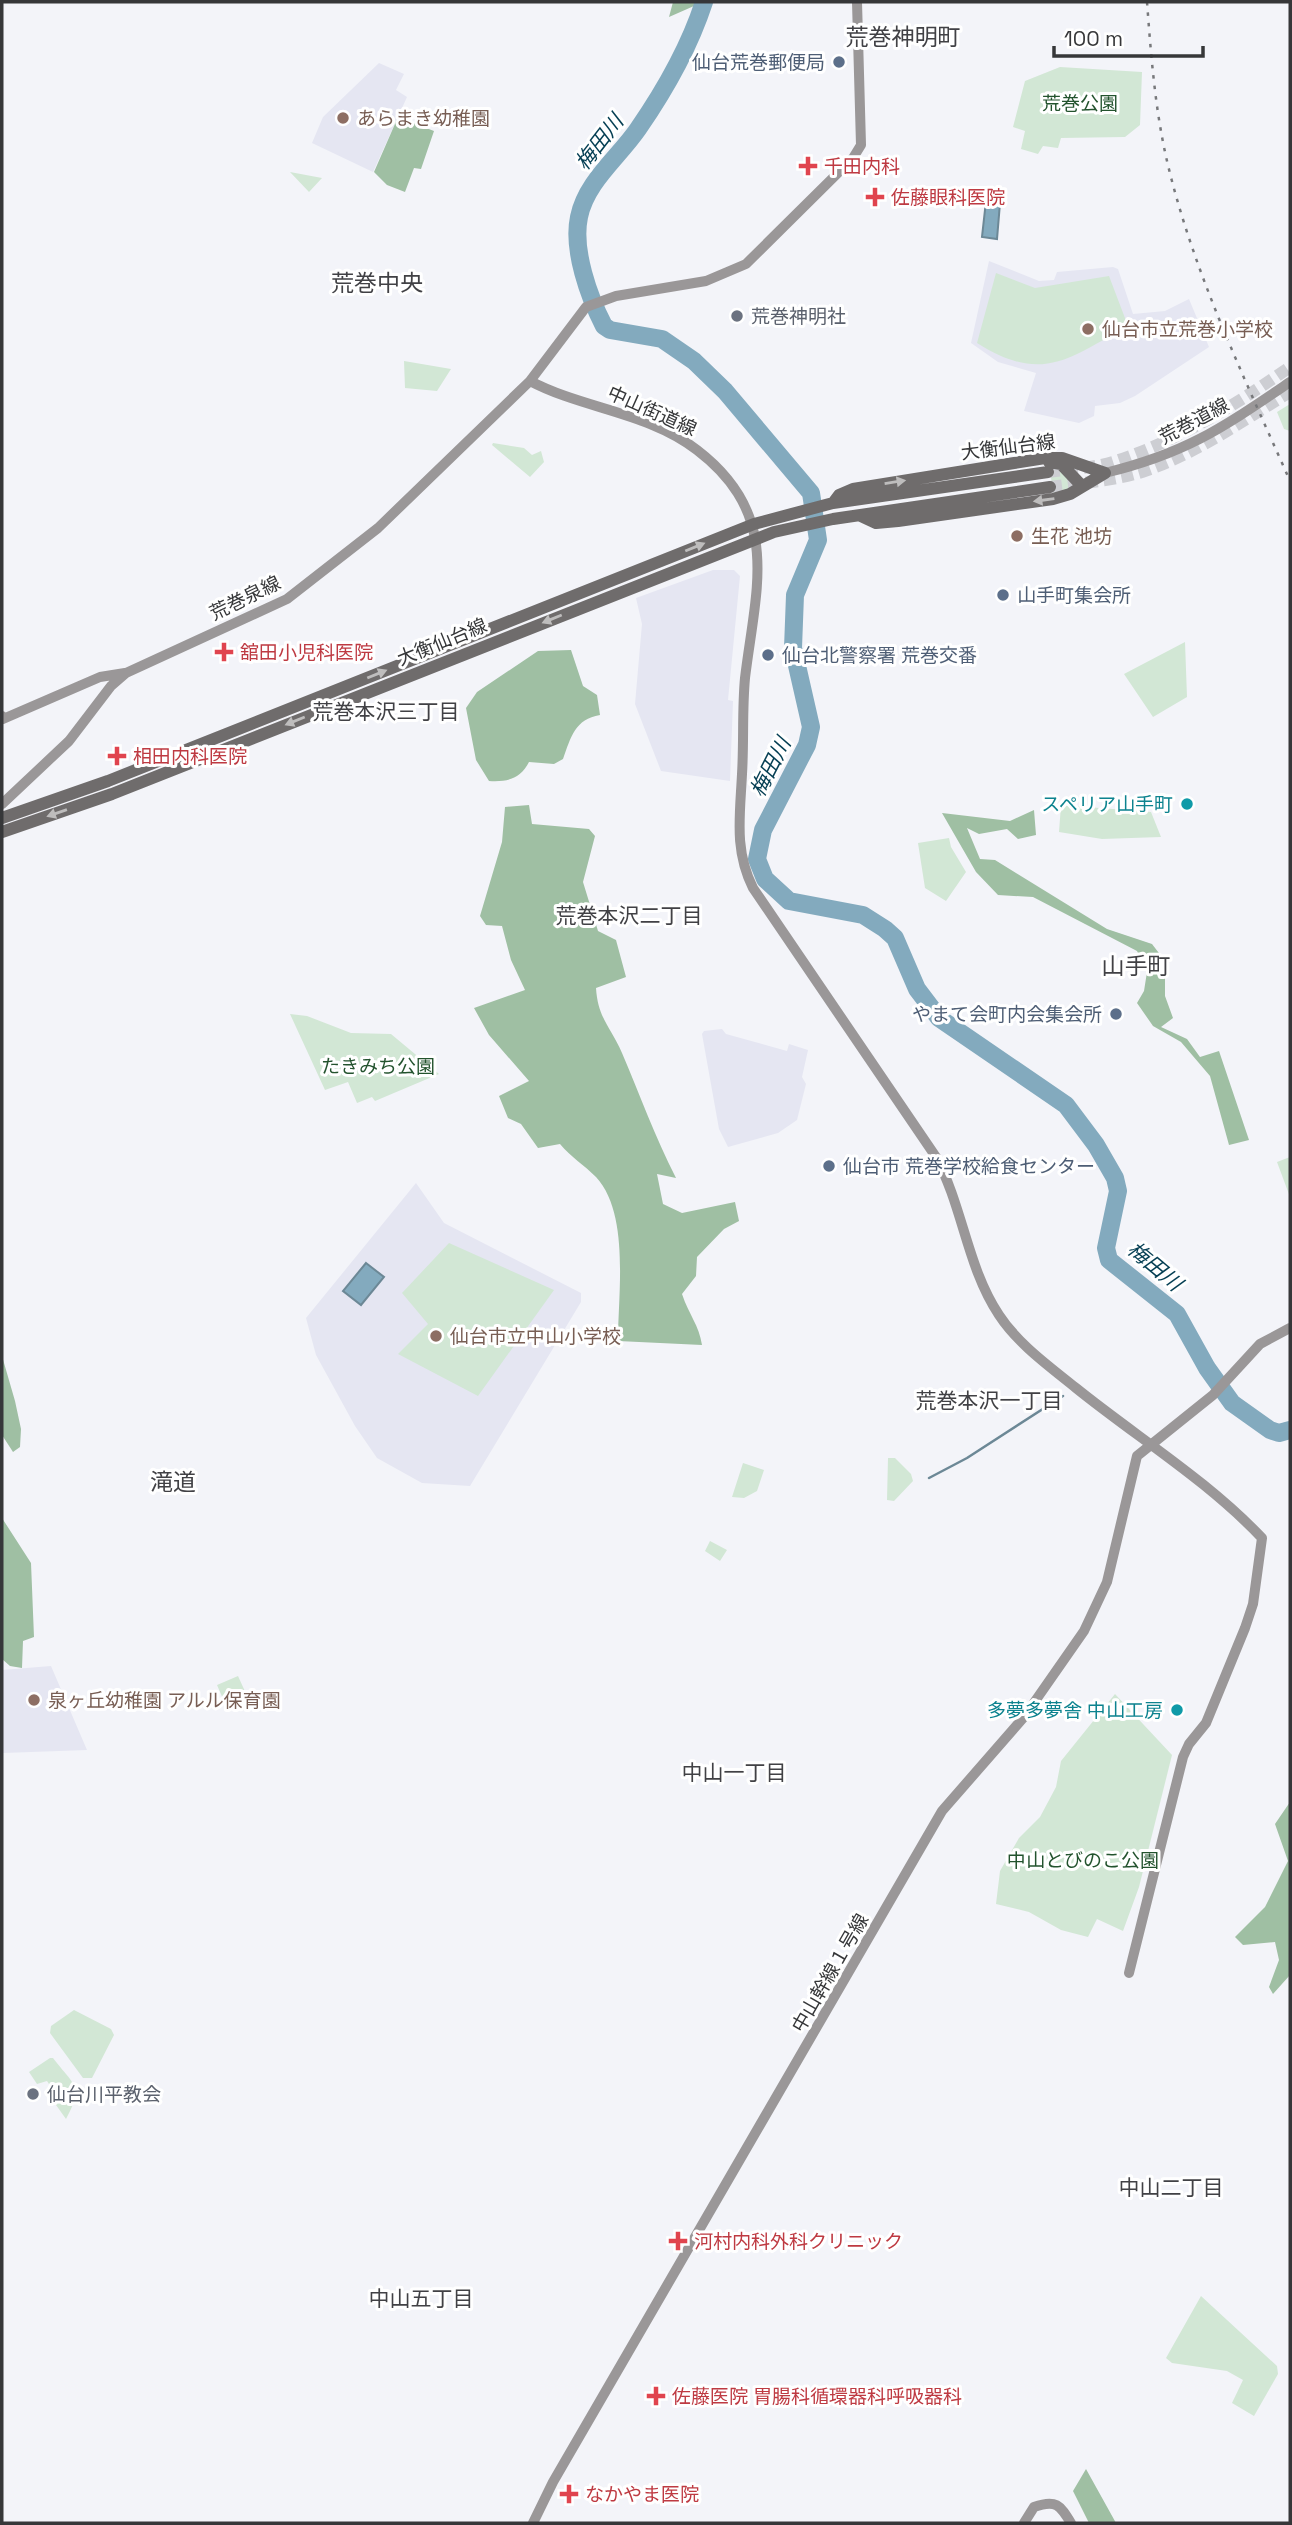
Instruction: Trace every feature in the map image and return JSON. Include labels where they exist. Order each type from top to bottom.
[{"type":"main road","name":"大衡仙台線","points":[[828,504],[853,489],[1017,463],[1062,458],[1105,473]]},
{"type":"main road","points":[[1062,458],[1083,485]]},
{"type":"main road","points":[[1017,463],[1017,467],[1055,462],[1061,464],[1083,485]]},
{"type":"main road","name":"大衡仙台線","points":[[2,832],[754,524],[828,504],[1048,472]]},
{"type":"main road","name":"大衡仙台線","points":[[861,516],[876,523],[898,522],[1053,499],[1070,494],[1105,473]]},
{"type":"main road","name":"大衡仙台線","points":[[2,818],[110,787],[757,538],[826,520],[1050,487]]},
{"type":"street","name":"荒巻泉線","points":[[2,804],[45,766],[111,686],[126,673],[287,599],[378,528],[530,381],[586,307],[606,298],[706,281],[746,264],[853,158],[861,145],[857,2]]},
{"type":"street","name":"中山街道線","points":[[530,381],[551,392],[595,404],[681,439],[698,450],[732,486],[754,524],[759,558],[744,687],[739,815],[739,850],[743,869],[759,897],[936,1157],[945,1173],[979,1276],[999,1315],[1035,1354],[1201,1483],[1262,1538],[1253,1604],[1245,1628],[1206,1723],[1189,1744],[1183,1757],[1129,1973]]},
{"type":"street","name":"荒巻道線","points":[[1105,473],[1150,462],[1199,442],[1290,382]]},
{"type":"street","points":[[2,716],[3,719],[100,677],[126,673]]},
{"type":"street","name":"中山幹線１号線","points":[[533,2523],[553,2482],[942,1811],[1024,1717],[1084,1631],[1107,1581],[1131,1471],[1137,1456],[1213,1395],[1260,1344],[1290,1328]]},
{"type":"street","points":[[1024,2523],[1032,2508],[1056,2502],[1071,2523]]},
{"type":"shaded area","points":[[379,63],[404,74],[396,90],[407,97],[373,172],[312,143],[323,117]]},
{"type":"shaded area","name":"仙台市立荒巻小学校","points":[[989,261],[1039,281],[1054,280],[1057,272],[1113,267],[1118,269],[1133,314],[1165,311],[1189,299],[1209,347],[1135,396],[1120,403],[1095,406],[1094,416],[1079,423],[1024,411],[1036,373],[998,362],[971,343]]},
{"type":"shaded area","points":[[713,570],[734,570],[740,576],[728,700],[733,701],[730,781],[661,771],[635,704],[642,624],[636,598]]},
{"type":"shaded area","points":[[722,1029],[726,1034],[787,1051],[789,1044],[808,1050],[802,1077],[806,1084],[797,1120],[778,1133],[728,1147],[719,1129],[702,1034],[704,1031]]},
{"type":"shaded area","name":"仙台市立中山小学校","points":[[416,1183],[444,1223],[581,1293],[581,1302],[470,1486],[422,1483],[377,1458],[355,1426],[316,1355],[306,1318]]},
{"type":"shaded area","name":"泉ヶ丘幼稚園 アルル保育園","points":[[51,1666],[87,1750],[3,1753],[2,1670]]},
{"type":"green space","points":[[673,2],[695,2],[694,6],[669,17]]},
{"type":"green space","name":"荒巻公園","points":[[1060,67],[1142,72],[1140,125],[1125,137],[1061,138],[1058,148],[1043,146],[1038,154],[1021,149],[1025,131],[1013,127],[1025,81]]},
{"type":"green space","points":[[398,117],[434,131],[421,169],[414,168],[405,192],[387,185],[374,172]]},
{"type":"green space","points":[[290,172],[322,178],[309,192]]},
{"type":"green space","points":[[996,273],[1035,288],[1109,276],[1128,326],[1071,357],[1054,362],[1020,362],[1000,355],[977,343]]},
{"type":"green space","points":[[404,361],[451,369],[437,391],[405,388]]},
{"type":"green space","points":[[1290,404],[1290,431],[1284,429],[1277,412]]},
{"type":"green space","points":[[492,445],[524,448],[532,455],[541,451],[544,462],[530,477]]},
{"type":"green space","points":[[1049,466],[1056,466],[1072,481],[1067,491],[1054,496]]},
{"type":"green space","points":[[1185,642],[1187,697],[1153,717],[1124,674]]},
{"type":"green space","points":[[571,650],[583,686],[597,695],[600,715],[579,725],[563,759],[554,764],[529,762],[522,772],[513,778],[489,781],[476,760],[466,708],[477,692],[538,651]]},
{"type":"green space","points":[[529,805],[532,824],[589,829],[595,836],[583,882],[598,931],[616,940],[626,977],[596,988],[597,999],[676,1178],[657,1174],[663,1204],[682,1213],[735,1202],[739,1221],[724,1229],[697,1257],[696,1276],[682,1294],[702,1345],[618,1341],[620,1255],[614,1211],[607,1193],[596,1177],[560,1144],[538,1148],[521,1124],[508,1118],[499,1096],[529,1081],[489,1035],[474,1008],[525,990],[511,960],[502,926],[486,925],[480,916],[502,842],[505,807]]},
{"type":"green space","points":[[1061,805],[1151,812],[1161,837],[1102,839],[1059,832]]},
{"type":"green space","points":[[1034,810],[1036,835],[1018,839],[1007,829],[979,834],[967,828],[980,859],[995,860],[1107,929],[1152,944],[1165,961],[1165,996],[1173,1018],[1161,1027],[1187,1039],[1200,1057],[1219,1051],[1249,1140],[1229,1145],[1210,1076],[1181,1042],[1153,1026],[1137,1003],[1144,991],[1147,972],[1137,951],[1033,897],[998,895],[976,872],[942,813],[1010,821]]},
{"type":"green space","points":[[949,838],[951,847],[966,872],[946,901],[925,888],[918,843]]},
{"type":"green space","name":"たきみち公園","points":[[290,1014],[307,1016],[351,1033],[391,1034],[439,1074],[375,1101],[372,1097],[357,1103],[348,1082],[325,1090]]},
{"type":"green space","points":[[1290,1157],[1290,1197],[1277,1162]]},
{"type":"green space","points":[[449,1243],[554,1290],[478,1396],[398,1354],[428,1324],[402,1293]]},
{"type":"green space","points":[[2,1356],[21,1429],[20,1447],[13,1452],[2,1435]]},
{"type":"green space","points":[[888,1458],[895,1458],[911,1474],[913,1481],[894,1501],[887,1500]]},
{"type":"green space","points":[[743,1463],[764,1470],[757,1491],[744,1498],[732,1497]]},
{"type":"green space","points":[[2,1518],[31,1563],[34,1637],[23,1641],[22,1668],[10,1666],[2,1659]]},
{"type":"green space","points":[[710,1541],[727,1550],[720,1561],[705,1551]]},
{"type":"green space","points":[[238,1676],[248,1698],[227,1708],[217,1685]]},
{"type":"green space","name":"中山とびのこ公園","points":[[1115,1694],[1172,1755],[1139,1887],[1123,1931],[1097,1919],[1088,1937],[1061,1930],[1029,1912],[996,1904],[1000,1871],[1019,1838],[1040,1817],[1056,1787],[1061,1761]]},
{"type":"green space","points":[[1290,1802],[1290,1975],[1273,1994],[1269,1987],[1279,1960],[1275,1942],[1243,1945],[1235,1937],[1265,1907],[1288,1861],[1275,1824]]},
{"type":"green space","points":[[74,2010],[111,2029],[114,2035],[92,2078],[83,2078],[50,2033],[51,2026]]},
{"type":"green space","points":[[53,2058],[72,2081],[76,2092],[66,2119],[46,2091],[51,2087],[47,2081],[37,2084],[29,2072]]},
{"type":"green space","points":[[1201,2296],[1277,2366],[1278,2374],[1254,2416],[1232,2403],[1243,2380],[1227,2371],[1172,2363],[1166,2358]]},
{"type":"green space","points":[[1086,2469],[1116,2523],[1089,2523],[1073,2491]]},
{"type":"water","points":[[986,201],[1000,203],[997,239],[982,237]]},
{"type":"water","points":[[366,1263],[384,1277],[361,1305],[343,1291]]},
{"type":"waterway","name":"梅田川","points":[[704,2],[684,52],[658,99],[588,193],[577,230],[580,258],[588,287],[604,326],[610,330],[662,339],[694,361],[725,391],[811,493],[818,540],[795,595],[793,648],[811,727],[807,745],[763,830],[757,859],[765,879],[789,901],[863,915],[885,929],[895,938],[917,989],[939,1018],[1066,1105],[1096,1145],[1115,1178],[1118,1191],[1106,1248],[1109,1260],[1177,1314],[1207,1368],[1232,1403],[1270,1430],[1279,1433],[1290,1430]]},
{"type":"waterway","points":[[929,1478],[967,1458],[1063,1396]]},
{"type":"tunnel","points":[[1048,472],[1105,464],[1160,444],[1227,408],[1290,367]]},
{"type":"tunnel","points":[[1050,487],[1119,478],[1162,465],[1218,436],[1290,392]]},
{"type":"railway","points":[[1147,2],[1159,122],[1178,202],[1221,324],[1290,481]]},
{"type":"place","name":"仙台荒巻郵便局","points":[[839,62]]},
{"type":"place","name":"あらまき幼稚園","points":[[343,118]]},
{"type":"place","name":"千田内科","points":[[808,166]]},
{"type":"place","name":"佐藤眼科医院","points":[[875,197]]},
{"type":"place","name":"荒巻神明社","points":[[737,316]]},
{"type":"place","name":"仙台市立荒巻小学校","points":[[1088,329]]},
{"type":"place","name":"生花 池坊","points":[[1017,536]]},
{"type":"place","name":"山手町集会所","points":[[1003,595]]},
{"type":"place","name":"舘田小児科医院","points":[[224,652]]},
{"type":"place","name":"仙台北警察署 荒巻交番","points":[[768,655]]},
{"type":"place","name":"相田内科医院","points":[[117,756]]},
{"type":"place","name":"スペリア山手町","points":[[1187,804]]},
{"type":"place","name":"やまて会町内会集会所","points":[[1116,1014]]},
{"type":"place","name":"仙台市 荒巻学校給食センター","points":[[829,1166]]},
{"type":"place","name":"仙台市立中山小学校","points":[[436,1336]]},
{"type":"place","name":"泉ヶ丘幼稚園 アルル保育園","points":[[34,1700]]},
{"type":"place","name":"多夢多夢舎 中山工房","points":[[1177,1710]]},
{"type":"place","name":"仙台川平教会","points":[[33,2094]]},
{"type":"place","name":"河村内科外科クリニック","points":[[678,2241]]},
{"type":"place","name":"佐藤医院 胃腸科循環器科呼吸器科","points":[[656,2396]]},
{"type":"place","name":"なかやま医院","points":[[569,2494]]},
{"type":"district","name":"荒巻神明町","points":[[903,37]]},
{"type":"district","name":"荒巻中央","points":[[377,283]]},
{"type":"district","name":"荒巻本沢三丁目","points":[[386,711]]},
{"type":"district","name":"荒巻本沢二丁目","points":[[629,915]]},
{"type":"district","name":"山手町","points":[[1136,966]]},
{"type":"district","name":"荒巻本沢一丁目","points":[[989,1400]]},
{"type":"district","name":"滝道","points":[[173,1482]]},
{"type":"district","name":"中山一丁目","points":[[734,1772]]},
{"type":"district","name":"中山二丁目","points":[[1171,2187]]},
{"type":"district","name":"中山五丁目","points":[[421,2298]]}]
